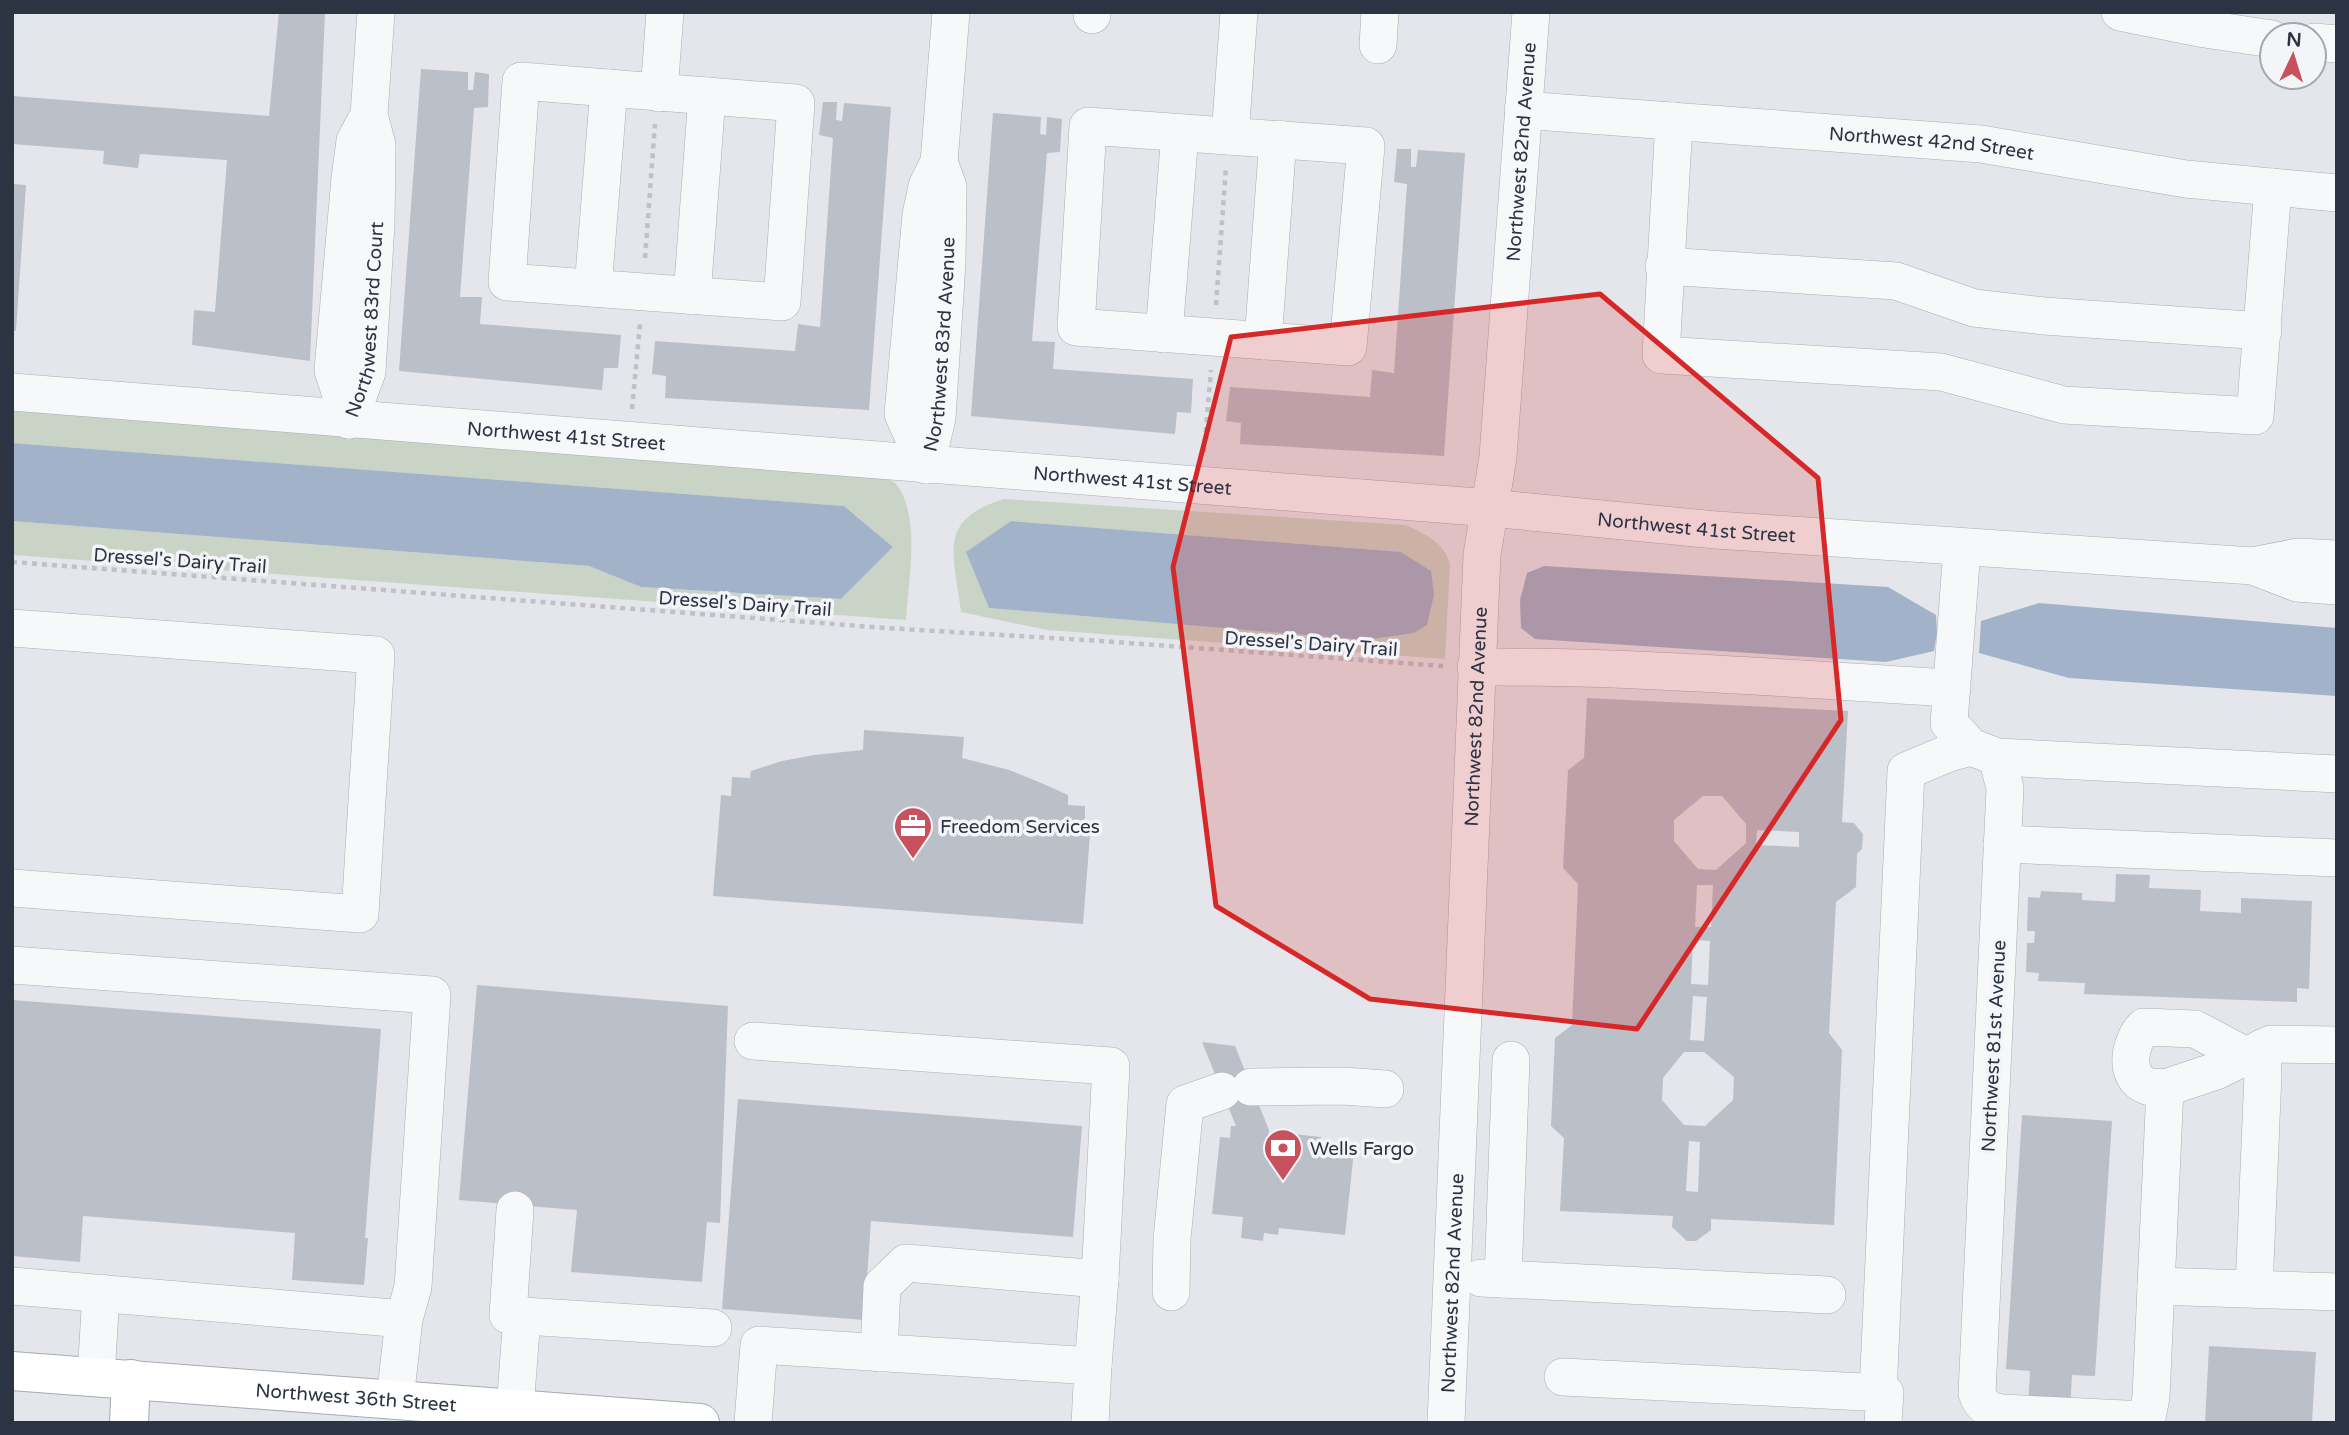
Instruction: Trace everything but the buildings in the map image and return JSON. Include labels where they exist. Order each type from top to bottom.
[{"type":"main road","name":"Northwest 36th Street","points":[[12,1371],[395,1400],[592,1419],[700,1423]]},
{"type":"main road","points":[[113,1378],[129,1423]]},
{"type":"street","name":"Northwest 83rd Court","points":[[349,420],[333,370],[350,178],[355,141],[369,115],[376,12]]},
{"type":"street","points":[[657,104],[664,12]]},
{"type":"street","name":"Northwest 83rd Avenue","points":[[926,465],[903,414],[921,215],[927,186],[939,162],[951,12]]},
{"type":"street","points":[[1228,148],[1239,12]]},
{"type":"street","name":"Northwest 82nd Avenue","points":[[1446,1423],[1482,555],[1498,457],[1531,12]]},
{"type":"street","points":[[2120,12],[2258,37]]},
{"type":"street","points":[[521,81],[609,88],[657,104],[708,96],[796,103],[782,302],[507,282],[521,81]]},
{"type":"street","points":[[593,288],[609,88]]},
{"type":"street","points":[[692,296],[708,96]]},
{"type":"street","name":"Northwest 42nd Street","points":[[1524,110],[1981,144],[2186,179],[2337,193]]},
{"type":"street","points":[[1674,121],[1661,355],[1941,372],[2064,405],[2255,416],[2273,187]]},
{"type":"street","points":[[1088,126],[1180,133],[1228,148],[1278,139],[1366,146],[1348,347],[1076,327],[1088,126]]},
{"type":"street","points":[[1164,334],[1180,133]]},
{"type":"street","points":[[1263,341],[1278,139]]},
{"type":"street","points":[[1664,266],[1895,281],[1974,308],[2044,316],[2263,331]]},
{"type":"street","name":"Northwest 41st Street","points":[[12,392],[1490,508],[1716,530],[1962,548],[2253,566],[2298,557],[2337,559]]},
{"type":"street","name":"Northwest 81st Avenue","points":[[1962,548],[1949,723],[1984,752],[2005,788],[1977,1393],[1986,1408],[2001,1413],[2146,1421]]},
{"type":"street","name":"Northwest 41st Street","points":[[2253,566],[2297,583],[2337,586]]},
{"type":"street","points":[[12,628],[376,655],[360,914],[12,888]]},
{"type":"street","points":[[1476,667],[1953,675]]},
{"type":"street","points":[[1563,1377],[1872,1405],[1906,771],[1949,753],[1984,752],[2337,774]]},
{"type":"street","points":[[2003,844],[2337,858]]},
{"type":"street","points":[[12,965],[432,995],[413,1287],[404,1319],[395,1400]]},
{"type":"street","points":[[2254,1289],[2263,1073],[2254,1052],[2195,1029],[2144,1027],[2136,1034],[2130,1065],[2137,1079],[2147,1086],[2165,1088],[2216,1072],[2254,1052],[2276,1043],[2337,1045]]},
{"type":"street","points":[[753,1041],[1111,1066],[1090,1423]]},
{"type":"street","points":[[1503,1279],[1511,1060]]},
{"type":"street","points":[[1171,1292],[1172,1239],[1185,1104],[1237,1089],[1342,1086],[1385,1089]]},
{"type":"street","points":[[2146,1421],[2151,1397],[2165,1088]]},
{"type":"street","points":[[515,1210],[508,1315],[713,1328]]},
{"type":"street","points":[[879,1353],[882,1286],[906,1263],[1100,1279]]},
{"type":"street","points":[[1452,1277],[1827,1295]]},
{"type":"street","points":[[12,1286],[404,1319]]},
{"type":"street","points":[[2156,1286],[2337,1292]]},
{"type":"street","points":[[102,1293],[113,1378]]},
{"type":"street","points":[[522,1316],[536,1414]]},
{"type":"street","points":[[753,1423],[759,1345],[1093,1366]]},
{"type":"path","points":[[644,263],[657,104]]},
{"type":"path","points":[[1216,307],[1228,148]]},
{"type":"path","points":[[632,414],[642,311]]},
{"type":"path","points":[[1204,458],[1211,368]]},
{"type":"path","name":"Dressel's Dairy Trail","points":[[12,562],[886,628],[1476,667]]},
{"type":"highlighted area","points":[[1600,294],[1818,478],[1841,720],[1637,1029],[1370,999],[1216,906],[1173,567],[1231,337]]},
{"type":"green space","points":[[12,403],[865,471],[895,483],[908,512],[911,568],[906,620],[12,555],[12,521],[589,566],[641,587],[841,599],[893,547],[844,506],[12,443]]},
{"type":"green space","points":[[1004,499],[1406,525],[1427,535],[1438,544],[1450,564],[1445,659],[1047,630],[961,612],[954,542],[968,517]],"holes":[[[1011,521],[1401,552],[1431,571],[1364,640],[990,608],[967,552]]]},
{"type":"water","points":[[12,443],[844,506],[893,547],[841,599],[641,587],[589,566],[12,521]]},
{"type":"water","points":[[1011,521],[1401,552],[1431,571],[1434,595],[1427,625],[1414,633],[1364,640],[989,608],[966,552]]},
{"type":"water","points":[[1544,566],[1888,587],[1936,615],[1934,651],[1886,662],[1535,639],[1521,628],[1520,600],[1527,573]]},
{"type":"water","points":[[2039,603],[2337,628],[2337,696],[2069,678],[1979,653],[1981,621]]},
{"type":"place","name":"Freedom Services","points":[[913,860]]},
{"type":"place","name":"Wells Fargo","points":[[1283,1182]]}]
